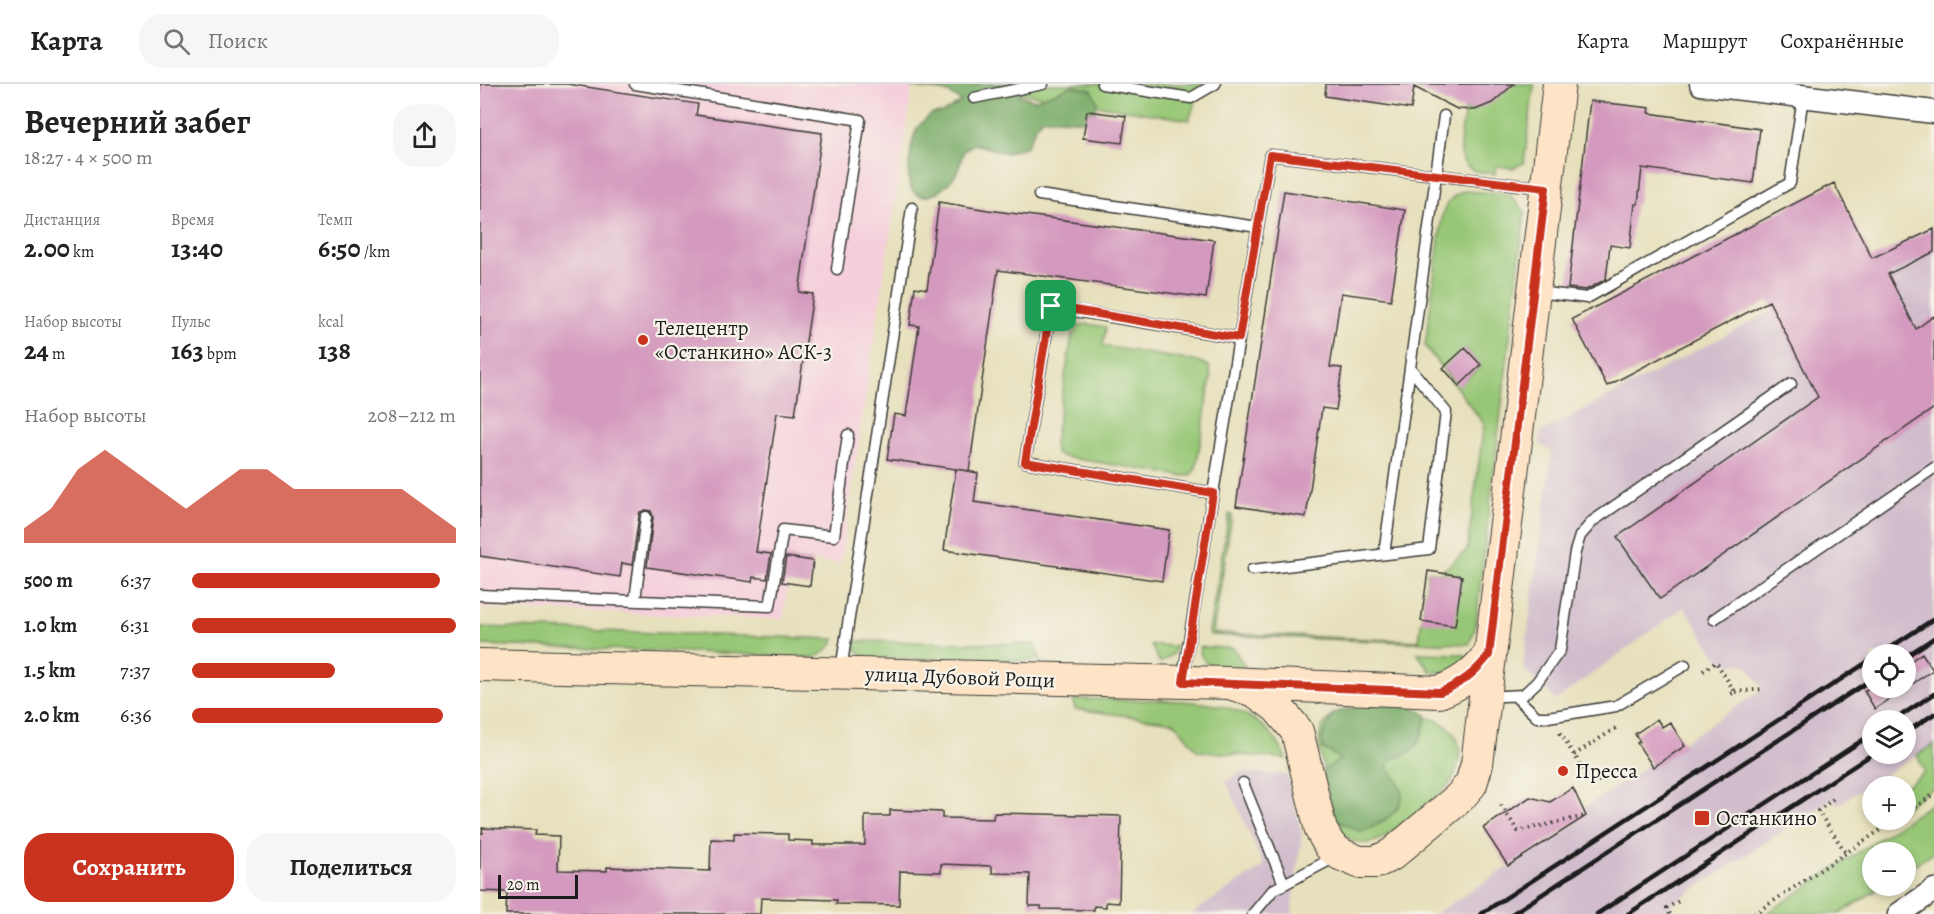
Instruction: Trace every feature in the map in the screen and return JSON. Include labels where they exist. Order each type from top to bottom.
[{"type":"street","points":[[1229,683],[1255,691],[1277,707],[1297,731],[1321,830],[1330,846],[1340,854],[1359,862],[1376,862],[1391,855],[1459,798],[1471,784],[1478,755],[1500,695],[1489,655],[1559,84]]},
{"type":"street","points":[[1701,84],[1934,112]]},
{"type":"street","points":[[1478,755],[1473,737],[1464,720],[1440,692],[1468,678],[1489,655]]},
{"type":"street","name":"улица Дубовой Рощи","points":[[480,665],[1229,683],[1440,692]]},
{"type":"street","points":[[1899,914],[1934,890]]},
{"type":"lane","points":[[635,84],[860,120],[837,269]]},
{"type":"lane","points":[[974,98],[1043,84]]},
{"type":"lane","points":[[1102,84],[1191,98],[1215,84]]},
{"type":"lane","points":[[1534,292],[1587,298],[1790,183],[1803,97]]},
{"type":"lane","points":[[1384,554],[1444,116]]},
{"type":"lane","points":[[1183,682],[1270,155],[1546,188]]},
{"type":"lane","points":[[1039,195],[1258,227]]},
{"type":"lane","points":[[841,673],[912,208]]},
{"type":"lane","points":[[1213,493],[1025,462],[1047,329],[1051,306],[1239,338]]},
{"type":"lane","points":[[1252,570],[1428,549],[1446,412],[1410,368]]},
{"type":"lane","points":[[1500,695],[1523,695],[1538,682],[1560,650],[1575,552],[1580,536],[1593,521],[1791,384]]},
{"type":"lane","points":[[480,595],[770,606],[783,530],[834,537],[848,435]]},
{"type":"lane","points":[[1714,619],[1934,468]]},
{"type":"lane","points":[[634,600],[646,517]]},
{"type":"lane","points":[[1500,695],[1537,717],[1616,706],[1685,665]]},
{"type":"lane","points":[[1243,783],[1284,884]]},
{"type":"lane","points":[[1253,914],[1273,890],[1340,854]]},
{"type":"path","points":[[1735,692],[1763,689]]},
{"type":"path","points":[[1916,807],[1934,795]]},
{"type":"path","points":[[1833,799],[1816,812],[1846,854]]},
{"type":"path","points":[[1501,805],[1518,831],[1586,816]]},
{"type":"path","points":[[1754,914],[1881,830]]},
{"type":"path","points":[[1671,914],[1667,908],[1679,901]]},
{"type":"shaded area","points":[[480,84],[913,84],[840,564],[792,557],[783,619],[480,608]]},
{"type":"shaded area","points":[[1934,226],[1934,744],[1916,755],[1916,710],[1862,710],[1862,764],[1902,764],[1883,776],[1862,776],[1862,789],[1837,805],[1832,799],[1670,905],[1673,914],[1435,914],[1586,817],[1583,809],[1763,689],[1747,665],[1726,663],[1715,654],[1684,607],[1556,700],[1523,668],[1552,452],[1540,444],[1541,432]]},
{"type":"shaded area","points":[[1241,772],[1288,775],[1302,835],[1292,906],[1293,914],[1191,914],[1264,866],[1226,781]]},
{"type":"green space","points":[[905,84],[1031,84],[1018,95],[1035,100],[1072,86],[1092,90],[1097,101],[1095,112],[1087,121],[1043,118],[1036,126],[1027,146],[1006,153],[974,144],[964,150],[957,172],[949,183],[937,192],[924,196],[912,190],[909,178],[911,149],[916,132],[932,114],[943,113],[961,102],[948,93]]},
{"type":"green space","points":[[963,84],[1202,84],[1189,120]]},
{"type":"green space","points":[[1504,84],[1534,84],[1524,163],[1513,168],[1496,166],[1495,174],[1471,169],[1465,164],[1460,150],[1465,110],[1475,110]]},
{"type":"green space","points":[[1465,191],[1509,194],[1525,212],[1475,629],[1469,644],[1210,635],[1229,514],[1232,515],[1213,633],[1419,641],[1428,571],[1440,573],[1467,550],[1484,424],[1425,346],[1442,217],[1450,200]],"holes":[[[1465,348],[1481,366],[1459,385]]]},
{"type":"green space","points":[[1088,324],[1106,327],[1103,346],[1200,362],[1209,366],[1211,377],[1196,468],[1191,475],[1183,476],[1056,454],[1054,444],[1072,335],[1077,326]]},
{"type":"green space","points":[[480,627],[835,639],[825,652],[811,658],[480,645]]},
{"type":"green space","points":[[853,641],[1034,644],[1041,661],[869,658],[858,652]]},
{"type":"green space","points":[[1151,645],[1176,646],[1173,654],[1160,663]]},
{"type":"green space","points":[[1199,647],[1233,648],[1246,668],[1210,666],[1201,656]]},
{"type":"green space","points":[[1417,653],[1463,654],[1471,662],[1453,672],[1431,672]]},
{"type":"green space","points":[[1073,699],[1192,702],[1230,708],[1263,726],[1276,740],[1286,759],[1198,751],[1174,722],[1075,709]]},
{"type":"green space","points":[[1375,704],[1415,709],[1426,715],[1426,720],[1415,748],[1393,758],[1387,767],[1402,791],[1402,799],[1395,812],[1382,822],[1361,832],[1334,819],[1322,771],[1340,760],[1323,749],[1322,738],[1333,714]]},
{"type":"green space","points":[[1336,713],[1422,716],[1441,722],[1448,727],[1457,740],[1459,757],[1457,768],[1448,786],[1390,833],[1372,842],[1356,842],[1345,836],[1335,816],[1325,778],[1319,739],[1323,726]]},
{"type":"green space","points":[[1934,744],[1934,787],[1916,799],[1916,779],[1925,772],[1917,755]]},
{"type":"green space","points":[[1934,802],[1934,852],[1916,864],[1916,842],[1874,842],[1892,830],[1916,830],[1916,814]]},
{"type":"green space","points":[[1862,850],[1862,896],[1867,896],[1840,914],[1766,914]]},
{"type":"building","name":"Телецентр «Останкино» АСК-3","points":[[480,84],[567,84],[698,104],[696,115],[822,133],[799,292],[813,294],[795,415],[777,413],[756,552],[771,554],[767,579],[753,577],[752,582],[647,567],[653,517],[651,511],[646,510],[640,512],[632,565],[622,563],[620,577],[480,556]]},
{"type":"building","points":[[1326,84],[1514,84],[1492,103],[1475,110],[1457,109],[1414,87],[1411,109],[1325,96]]},
{"type":"building","points":[[1590,101],[1650,108],[1649,113],[1760,129],[1753,183],[1642,168],[1630,248],[1610,245],[1606,279],[1586,290],[1568,288]]},
{"type":"building","points":[[1087,111],[1126,116],[1122,143],[1083,138]]},
{"type":"building","points":[[1834,183],[1872,258],[1934,229],[1934,252],[1888,274],[1916,329],[1934,316],[1934,408],[1660,599],[1617,537],[1818,397],[1769,301],[1607,386],[1572,319]]},
{"type":"building","points":[[1284,191],[1405,210],[1391,300],[1341,293],[1330,367],[1342,368],[1336,410],[1322,408],[1306,517],[1236,506]]},
{"type":"building","points":[[939,202],[1214,240],[1206,298],[998,270],[969,471],[887,459],[894,414],[906,416],[919,326],[910,325],[915,287],[927,289]]},
{"type":"building","points":[[1465,348],[1481,365],[1459,386],[1443,368]]},
{"type":"building","points":[[956,469],[978,473],[974,502],[1169,530],[1162,581],[944,550]]},
{"type":"building","points":[[786,557],[813,561],[810,586],[782,582]]},
{"type":"building","points":[[1428,571],[1462,576],[1455,626],[1421,621]]},
{"type":"building","points":[[1922,653],[1933,670],[1916,681],[1916,657]]},
{"type":"building","points":[[1868,698],[1891,698],[1875,709]]},
{"type":"building","points":[[1657,719],[1662,727],[1670,722],[1685,746],[1653,767],[1637,743],[1640,742],[1635,734]]},
{"type":"building","points":[[1573,788],[1586,816],[1508,866],[1483,828],[1530,797],[1550,802]]},
{"type":"building","points":[[890,810],[942,812],[942,818],[993,819],[994,813],[1121,816],[1119,903],[1106,902],[1106,907],[1094,906],[1094,910],[1041,909],[1041,906],[1029,906],[1030,874],[992,873],[992,866],[941,864],[941,872],[900,871],[899,905],[836,904],[837,900],[761,898],[760,914],[506,914],[507,892],[480,891],[480,833],[483,833],[482,828],[536,830],[535,835],[559,836],[558,870],[607,871],[607,867],[710,871],[711,839],[734,840],[734,833],[788,834],[788,840],[813,841],[813,845],[865,845],[865,816],[890,816]]},
{"type":"railway","points":[[1895,644],[1934,619]]},
{"type":"railway","points":[[1916,650],[1934,638]]},
{"type":"railway","points":[[1481,914],[1862,666]]},
{"type":"railway","points":[[1512,914],[1862,686]]},
{"type":"railway","points":[[1909,710],[1934,694]]},
{"type":"railway","points":[[1916,726],[1934,714]]},
{"type":"railway","points":[[1597,914],[1862,741]]},
{"type":"railway","points":[[1628,914],[1862,761]]},
{"type":"place","name":"Телецентр «Останкино» АСК-3","points":[[643,340]]},
{"type":"place","name":"Пресса","points":[[1563,771]]},
{"type":"place","name":"Останкино","points":[[1702,818]]},
{"type":"route","points":[[1270,155],[1546,188],[1489,655],[1479,668],[1454,687],[1440,692],[1183,682],[1213,493],[1025,462],[1051,306],[1239,338],[1270,155]]}]
